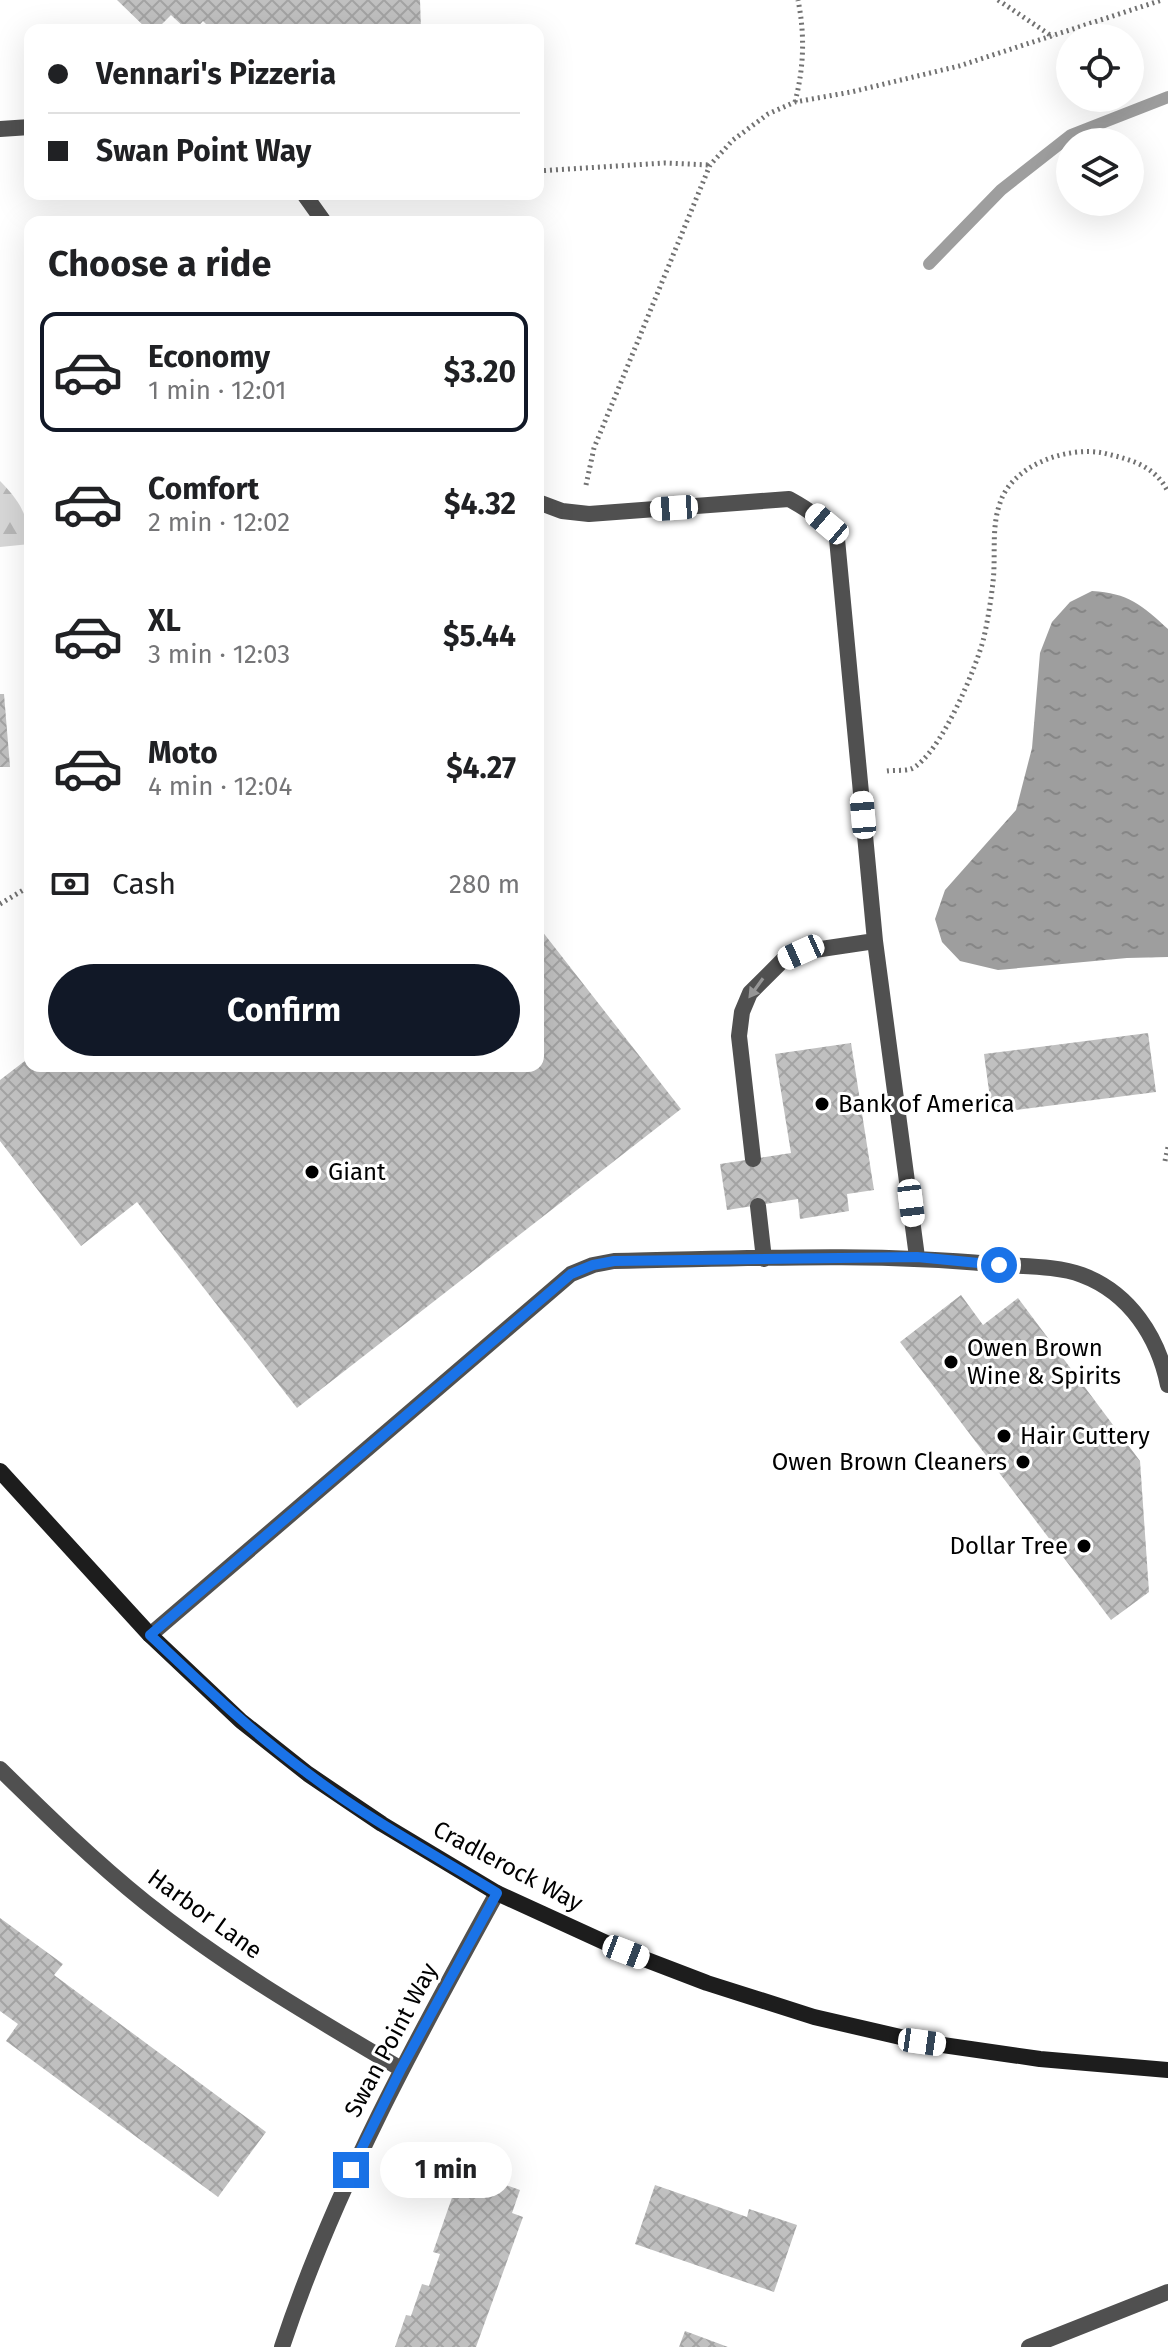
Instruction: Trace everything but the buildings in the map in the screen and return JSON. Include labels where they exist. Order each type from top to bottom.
[{"type":"street","points":[[0,129],[24,127]]},
{"type":"street","points":[[544,504],[562,511],[589,514],[789,499],[827,524],[837,539],[875,941],[917,1257]]},
{"type":"street","points":[[753,1159],[739,1036],[742,1012],[750,993],[783,960],[801,952],[875,941]]},
{"type":"street","points":[[758,1206],[764,1259]]},
{"type":"street","points":[[150,1635],[571,1274],[593,1265],[614,1261],[917,1257],[1081,1275],[1107,1289],[1132,1309],[1150,1333],[1163,1361],[1168,1385]]},
{"type":"street","name":"Cradlerock Way","points":[[0,1471],[150,1635],[241,1721],[308,1774],[382,1824],[497,1893],[626,1952],[707,1983],[814,2017],[922,2042],[1040,2059],[1168,2070]]},
{"type":"street","name":"Harbor Lane","points":[[0,1769],[59,1827],[145,1902],[277,1996],[401,2069]]},
{"type":"street","name":"Swan Point Way","points":[[282,2347],[329,2219],[362,2145],[497,1893]]},
{"type":"street","points":[[1029,2347],[1168,2292]]},
{"type":"path","points":[[795,102],[803,71],[803,28],[798,0]]},
{"type":"path","points":[[998,0],[1053,37]]},
{"type":"path","points":[[589,514],[586,480],[594,448],[710,165],[733,140],[768,114],[795,102],[959,66],[1162,0]]},
{"type":"path","points":[[544,171],[664,163],[710,165]]},
{"type":"path","points":[[886,771],[911,769],[947,728],[984,639],[1000,501],[1018,477],[1034,465],[1067,453],[1097,452],[1127,458],[1151,470],[1168,492]]},
{"type":"path","points":[[0,904],[24,890]]},
{"type":"path","points":[[1165,1161],[1168,1147]]},
{"type":"green space","points":[[0,481],[22,509],[24,545],[0,547]]},
{"type":"water","points":[[1092,591],[1115,594],[1134,602],[1168,629],[1168,957],[998,970],[960,961],[942,942],[935,919],[945,890],[1016,810],[1032,748],[1040,653],[1052,622],[1070,602]]},
{"type":"waterway","points":[[929,264],[1001,190],[1071,135],[1168,97]]},
{"type":"place","name":"Bank of America","points":[[822,1104]]},
{"type":"place","name":"Giant","points":[[312,1172]]},
{"type":"place","name":"Owen Brown Wine & Spirits","points":[[951,1362]]},
{"type":"place","name":"Hair Cuttery","points":[[1004,1436]]},
{"type":"place","name":"Owen Brown Cleaners","points":[[1023,1462]]},
{"type":"place","name":"Dollar Tree","points":[[1084,1546]]},
{"type":"route","points":[[351,2170],[401,2069],[497,1893],[382,1824],[308,1774],[241,1721],[150,1635],[571,1274],[614,1261],[917,1257],[999,1265]]}]
